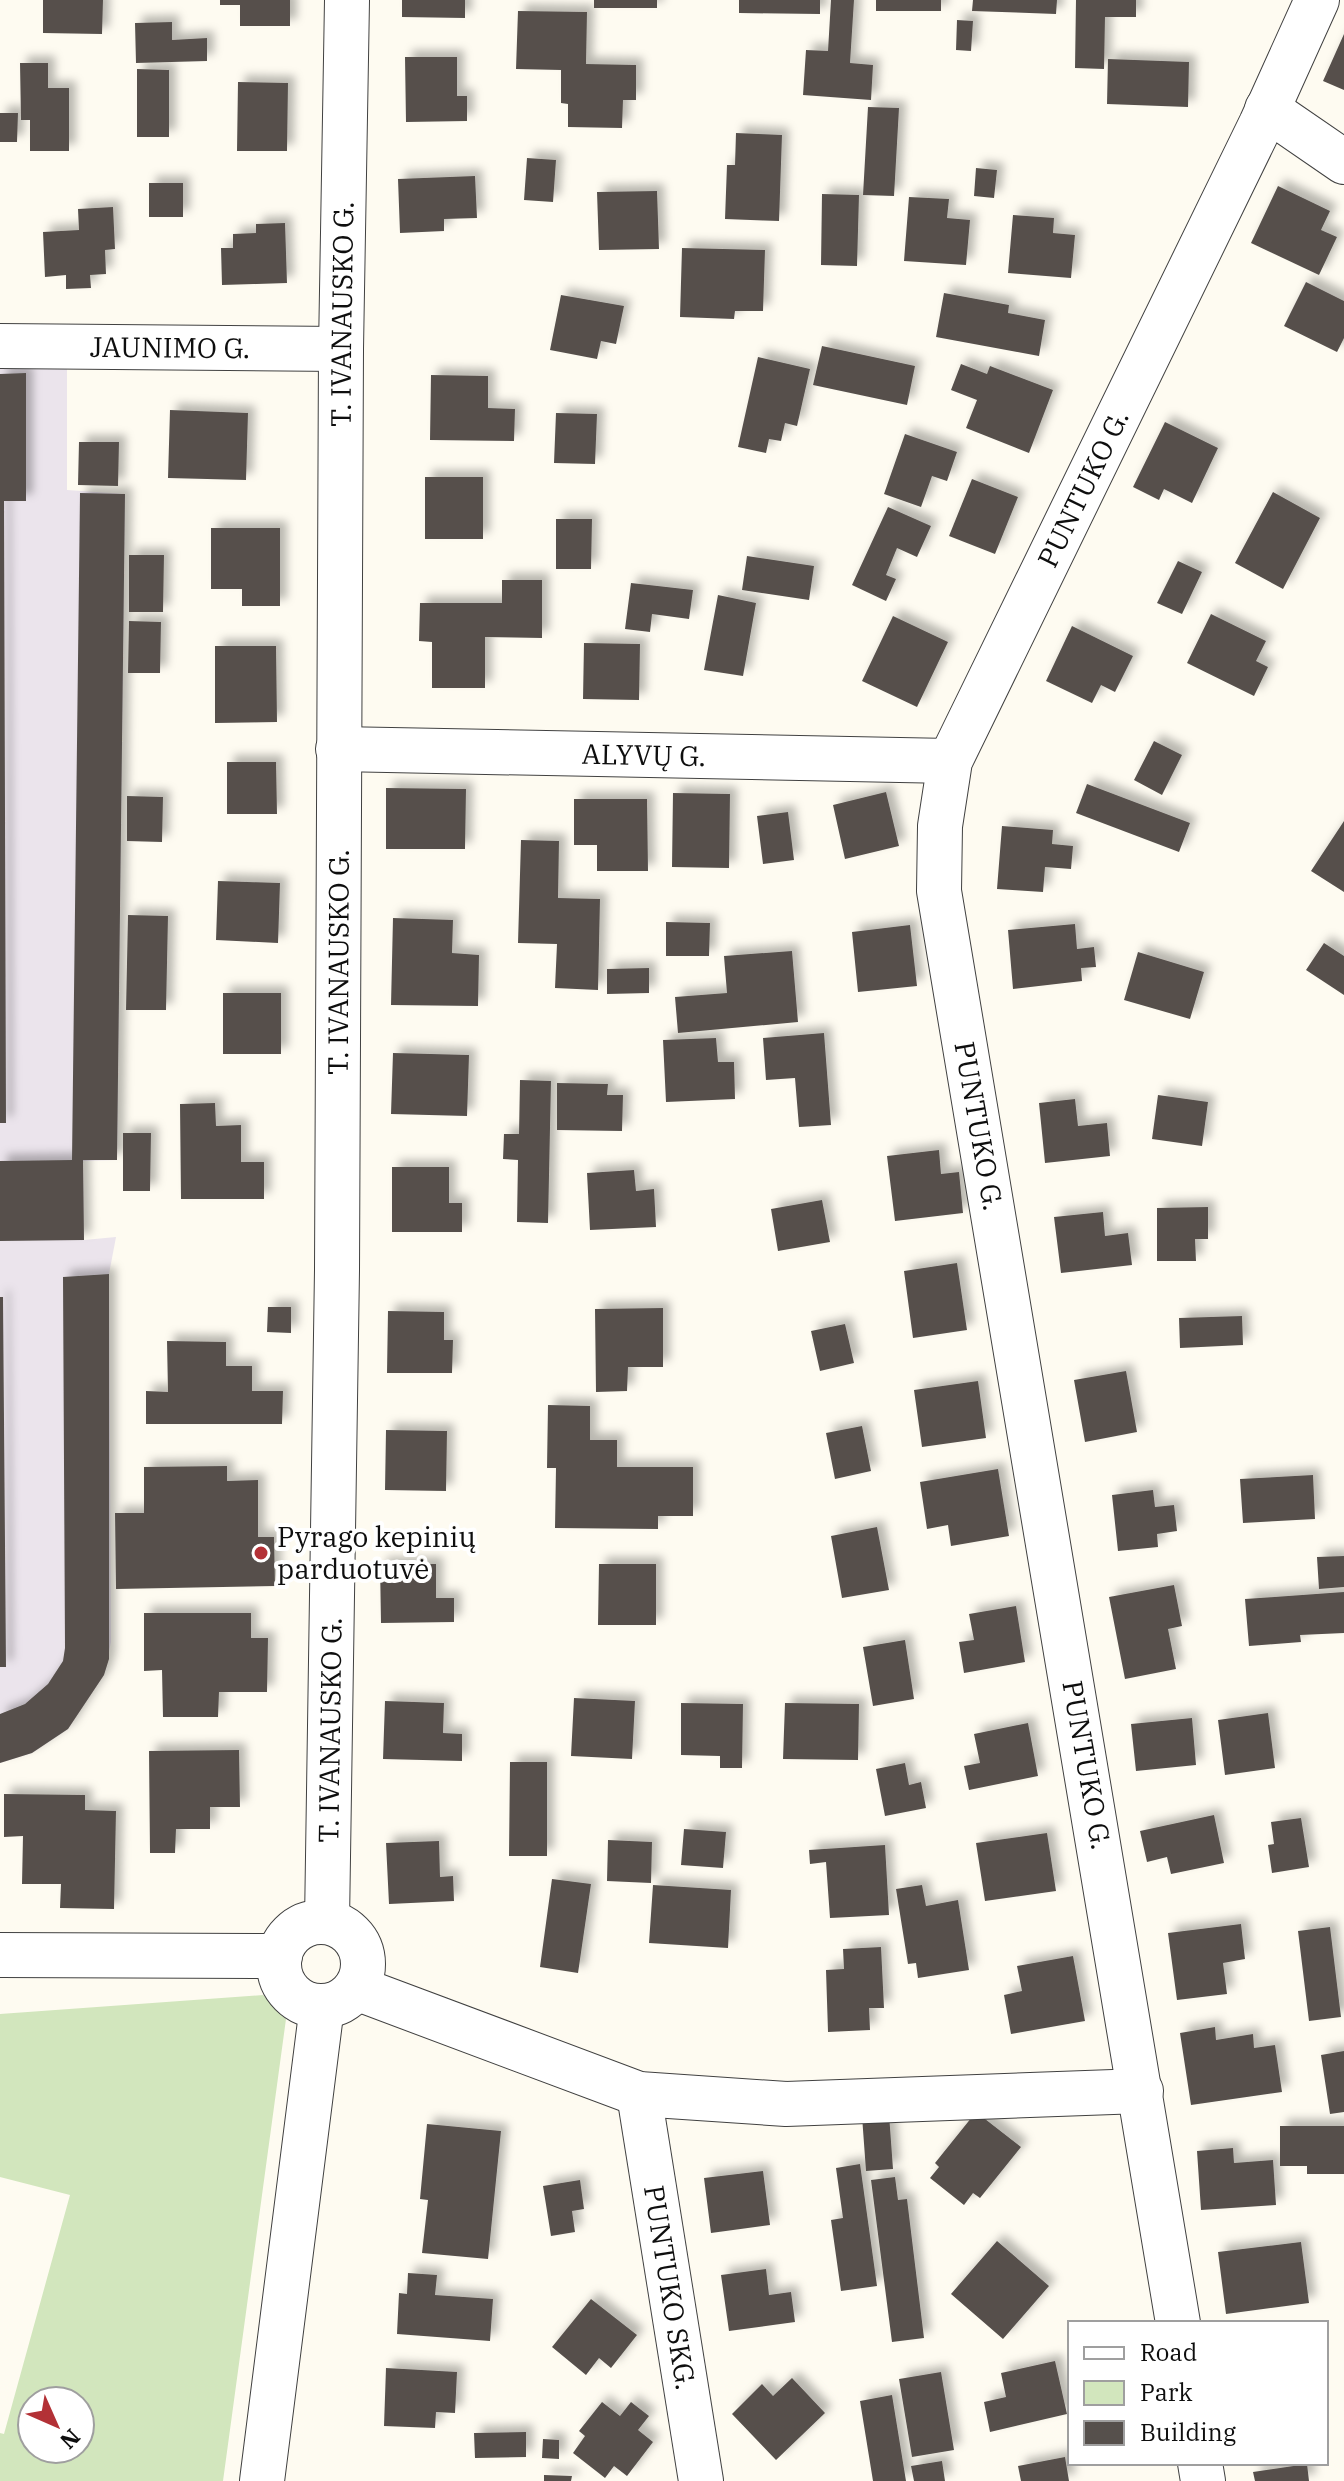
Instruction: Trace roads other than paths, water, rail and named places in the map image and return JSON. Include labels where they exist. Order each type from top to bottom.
[{"type":"street","name":"T. IVANAUSKO G.","points":[[327,1922],[337,1254],[341,349],[347,0]]},
{"type":"street","name":"PUNTUKO G.","points":[[1178,2321],[939,891],[940,826],[950,761],[1317,0]]},
{"type":"street","points":[[1267,109],[1344,162]]},
{"type":"street","name":"JAUNIMO G.","points":[[0,346],[341,349]]},
{"type":"street","name":"ALYVŲ G.","points":[[338,749],[950,761]]},
{"type":"street","points":[[262,2481],[339,1997],[363,1965],[357,1942],[339,1926],[327,1922],[297,1930],[289,1937],[280,1956],[285,1987],[301,2001],[339,1997],[639,2094],[786,2104],[1141,2091]]},
{"type":"street","points":[[0,1955],[280,1956]]},
{"type":"street","name":"PUNTUKO SKG.","points":[[639,2094],[701,2481]]},
{"type":"place","name":"Pyrago kepinių parduotuvė","points":[[261,1553]]}]
